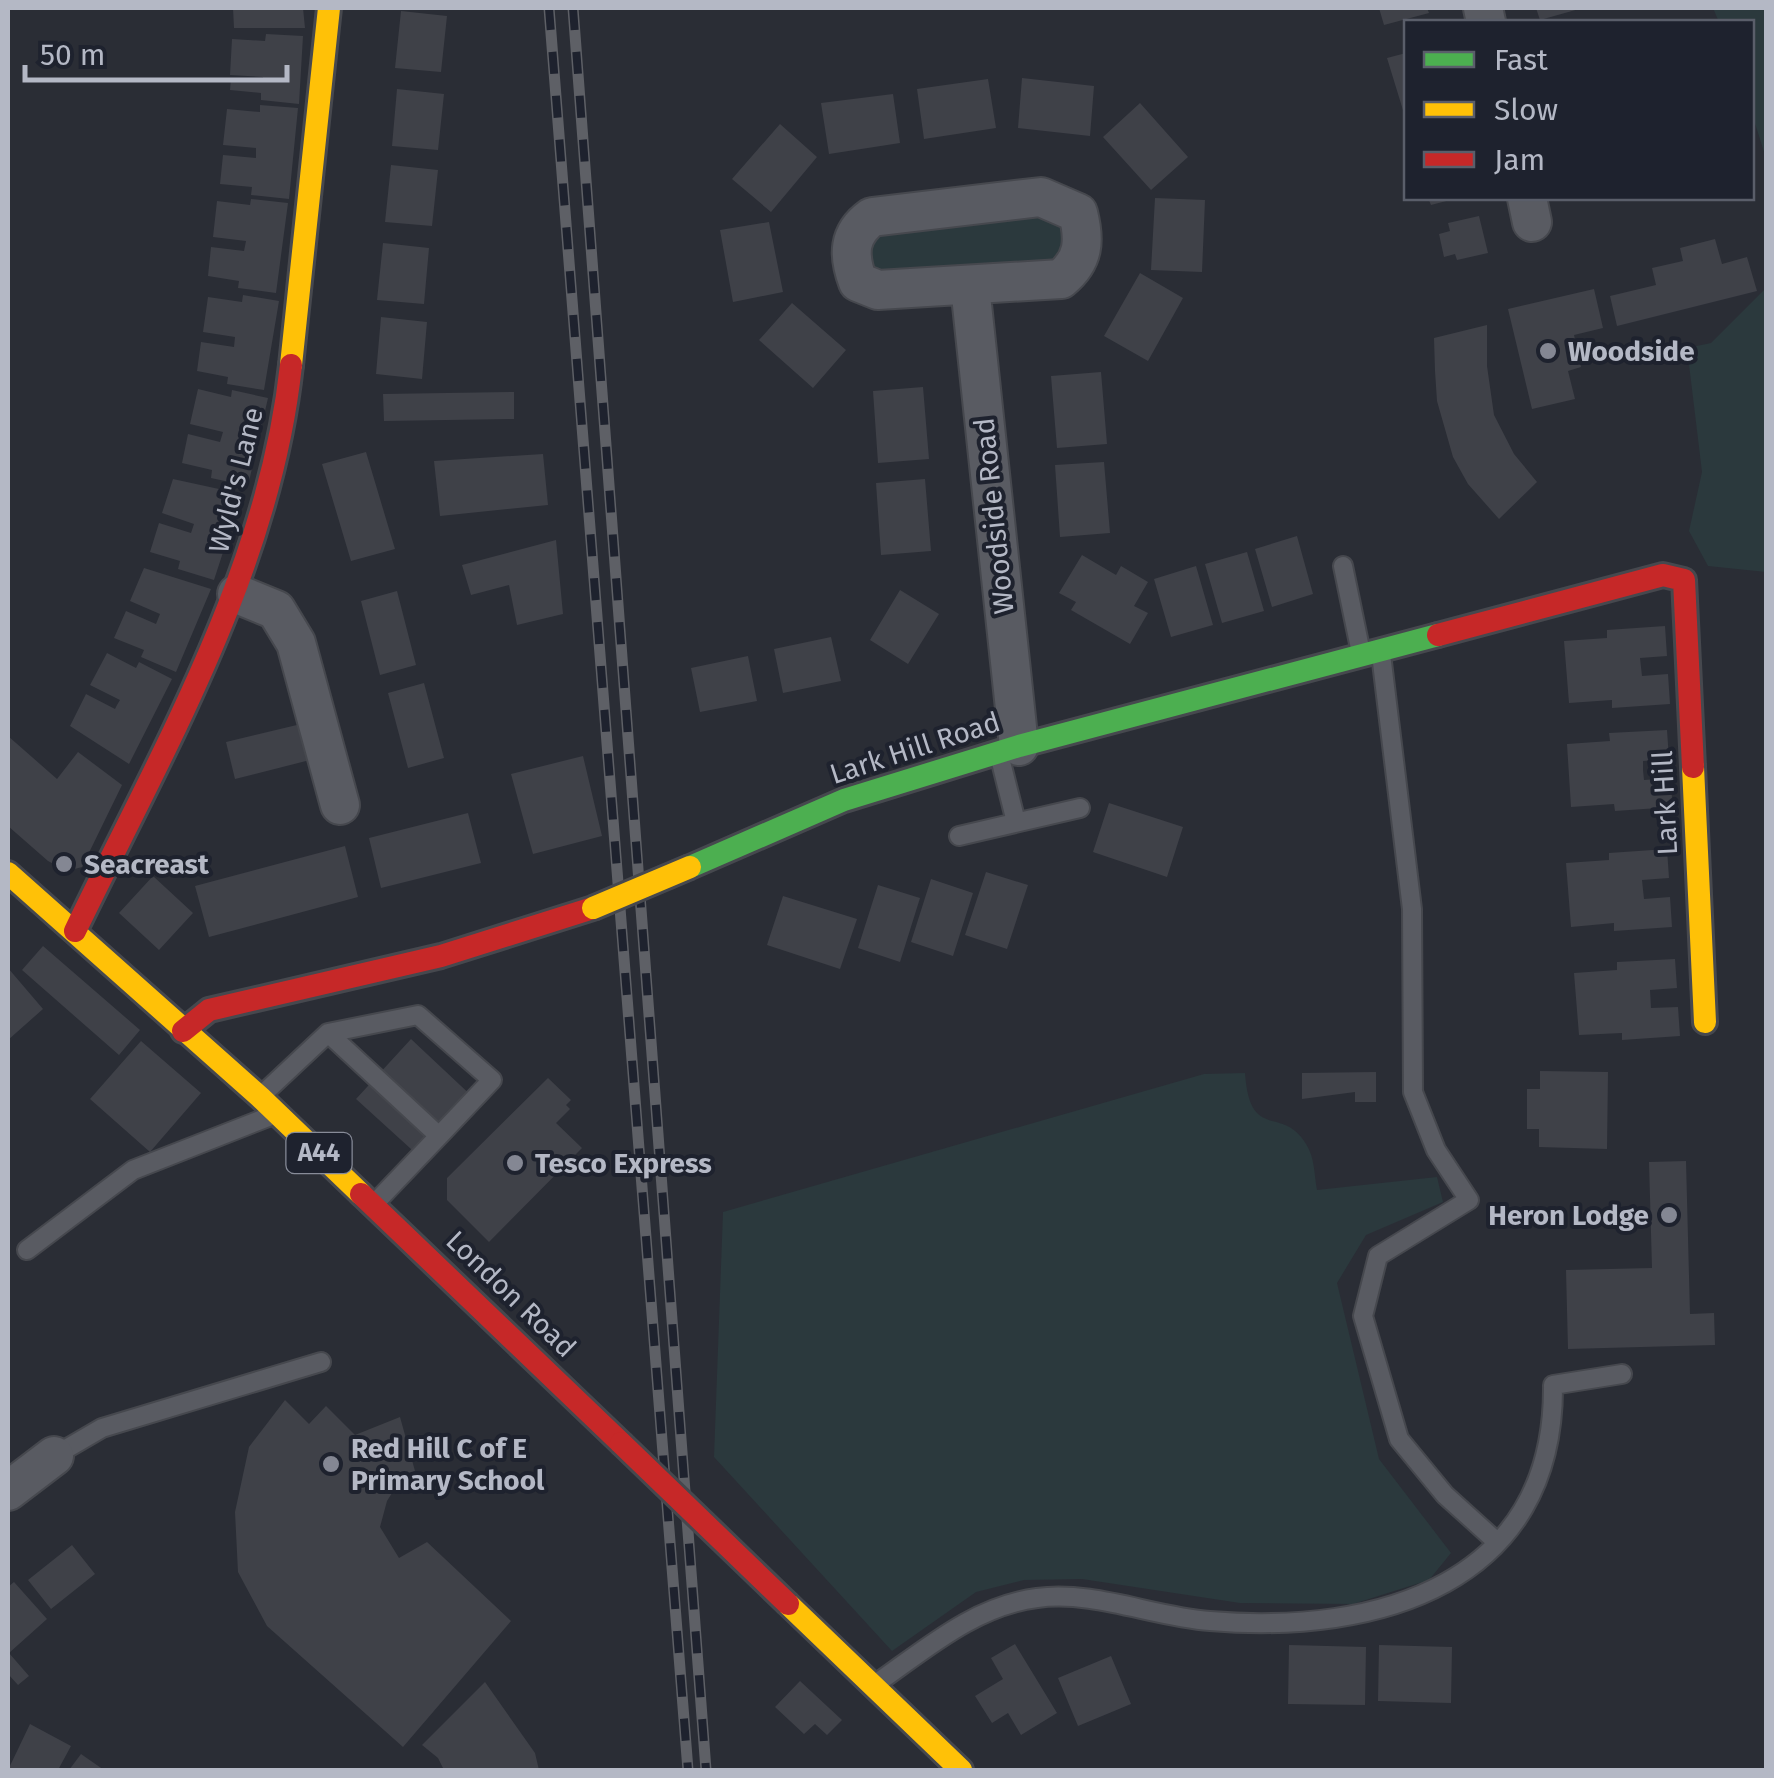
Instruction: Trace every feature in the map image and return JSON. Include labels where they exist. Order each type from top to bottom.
[{"type":"main road","name":"Wyld's Lane","points":[[75,930],[236,594],[266,501],[287,403],[328,8]]},
{"type":"main road","name":"Lark Hill Road","points":[[184,1031],[209,1010],[441,956],[592,908],[844,800],[1009,749],[1662,574],[1684,580]]},
{"type":"main road","name":"Lark Hill","points":[[1684,580],[1706,1022]]},
{"type":"main road","name":"London Road","points":[[14,890],[75,930],[260,1097],[961,1770]]},
{"type":"street","points":[[1041,197],[1078,213],[1082,253],[1061,279],[970,286],[878,290],[858,282],[851,249],[857,228],[872,216],[1041,197]]},
{"type":"street","name":"Woodside Road","points":[[970,286],[1009,749]]},
{"type":"street","points":[[236,594],[276,610],[296,643],[340,805]]},
{"type":"street","points":[[8,1490],[54,1456]]},
{"type":"lane","points":[[1343,566],[1371,651],[1412,909],[1413,1092],[1436,1150],[1468,1200],[1378,1256],[1363,1316],[1399,1439],[1445,1495],[1497,1542]]},
{"type":"lane","points":[[1009,749],[1016,822]]},
{"type":"lane","points":[[958,836],[1080,808]]},
{"type":"lane","points":[[260,1097],[328,1033],[418,1015],[492,1080],[374,1204]]},
{"type":"lane","points":[[328,1033],[439,1136]]},
{"type":"lane","points":[[28,1250],[133,1170],[278,1114]]},
{"type":"lane","points":[[54,1456],[102,1428],[322,1362]]},
{"type":"lane","points":[[875,1684],[970,1618],[1003,1606],[1062,1596],[1170,1616],[1232,1622],[1404,1606],[1466,1571],[1497,1542],[1527,1502],[1551,1442],[1553,1384],[1622,1374]]},
{"type":"shaded area","points":[[1713,8],[1766,8],[1766,158],[1754,120],[1754,20],[1718,20]]},
{"type":"shaded area","points":[[1042,207],[1067,227],[1057,261],[878,278],[864,271],[863,233]]},
{"type":"shaded area","points":[[1766,288],[1766,572],[1708,566],[1689,531],[1702,472],[1687,348],[1711,343]]},
{"type":"shaded area","points":[[1245,1073],[1253,1108],[1260,1116],[1297,1132],[1306,1144],[1313,1160],[1317,1190],[1437,1177],[1443,1202],[1366,1235],[1337,1283],[1379,1459],[1451,1553],[1429,1580],[1353,1604],[1240,1603],[1082,1579],[1024,1580],[976,1592],[892,1651],[714,1457],[723,1212],[1204,1074]]},
{"type":"building","points":[[233,8],[303,8],[305,28],[234,28]]},
{"type":"building","points":[[1379,8],[1427,8],[1429,13],[1384,25]]},
{"type":"building","points":[[1536,8],[1579,8],[1579,9],[1540,20]]},
{"type":"building","points":[[401,11],[447,16],[441,72],[395,68]]},
{"type":"building","points":[[266,34],[303,36],[299,104],[261,100],[261,93],[230,90],[231,78],[263,81],[263,77],[230,75],[232,39],[265,41]]},
{"type":"building","points":[[1404,54],[1404,113],[1387,58]]},
{"type":"building","points":[[1022,78],[1094,86],[1090,136],[1018,128]]},
{"type":"building","points":[[988,79],[996,128],[924,139],[917,89]]},
{"type":"building","points":[[397,89],[444,94],[438,150],[392,146]]},
{"type":"building","points":[[893,94],[900,143],[829,154],[821,103]]},
{"type":"building","points":[[1140,103],[1188,157],[1151,190],[1103,137]]},
{"type":"building","points":[[260,105],[298,108],[289,199],[251,195],[252,187],[220,184],[223,155],[256,158],[256,148],[223,145],[227,109],[260,112]]},
{"type":"building","points":[[780,124],[817,157],[771,212],[732,179]]},
{"type":"building","points":[[391,165],[438,170],[432,226],[385,222]]},
{"type":"building","points":[[1155,198],[1205,200],[1202,272],[1151,270]]},
{"type":"building","points":[[251,199],[288,203],[276,293],[238,288],[239,281],[208,276],[211,247],[244,251],[246,241],[213,237],[217,201],[250,205]]},
{"type":"building","points":[[1479,216],[1488,253],[1457,260],[1455,254],[1444,257],[1439,234],[1450,231],[1448,223]]},
{"type":"building","points":[[769,222],[783,292],[733,302],[720,230]]},
{"type":"building","points":[[1715,239],[1722,264],[1747,257],[1757,291],[1617,326],[1610,296],[1656,285],[1652,268],[1683,261],[1680,248]]},
{"type":"building","points":[[383,243],[429,248],[424,304],[377,300]]},
{"type":"building","points":[[1140,273],[1183,298],[1148,361],[1104,336]]},
{"type":"building","name":"Woodside","points":[[1594,289],[1603,328],[1574,335],[1581,367],[1568,371],[1575,399],[1532,409],[1508,309]]},
{"type":"building","points":[[243,295],[279,301],[264,390],[227,384],[228,377],[197,371],[201,342],[234,347],[235,337],[203,332],[208,297],[242,302]]},
{"type":"building","points":[[792,303],[846,350],[813,388],[759,340]]},
{"type":"building","points":[[381,317],[427,322],[422,379],[376,374]]},
{"type":"building","points":[[1487,325],[1487,366],[1494,415],[1514,454],[1537,482],[1499,519],[1468,484],[1453,457],[1437,401],[1435,371],[1434,338]]},
{"type":"building","points":[[1101,372],[1107,444],[1057,448],[1051,376]]},
{"type":"building","points":[[923,387],[929,459],[878,463],[873,391]]},
{"type":"building","points":[[198,389],[231,397],[232,390],[268,398],[248,486],[211,478],[212,470],[182,463],[188,434],[220,442],[223,432],[190,424]]},
{"type":"building","points":[[514,392],[514,419],[384,421],[383,394]]},
{"type":"building","points":[[366,452],[395,549],[351,561],[322,464]]},
{"type":"building","points":[[543,454],[548,505],[440,516],[434,461]]},
{"type":"building","points":[[1104,462],[1110,533],[1060,537],[1055,465]]},
{"type":"building","points":[[173,479],[242,494],[214,580],[178,569],[180,561],[150,552],[159,523],[191,533],[194,524],[162,513]]},
{"type":"building","points":[[925,479],[931,551],[881,555],[876,483]]},
{"type":"building","points":[[1297,536],[1313,594],[1272,607],[1255,549]]},
{"type":"building","points":[[556,540],[563,614],[517,625],[509,585],[471,595],[462,565]]},
{"type":"building","points":[[1247,552],[1264,611],[1222,623],[1205,564]]},
{"type":"building","points":[[1082,555],[1116,575],[1121,566],[1148,582],[1134,606],[1148,613],[1130,644],[1071,610],[1076,602],[1059,593]]},
{"type":"building","points":[[1196,566],[1213,625],[1171,637],[1154,579]]},
{"type":"building","points":[[144,568],[211,589],[176,672],[141,657],[144,650],[114,638],[126,611],[156,624],[160,614],[130,601]]},
{"type":"building","points":[[900,590],[939,614],[908,664],[870,640]]},
{"type":"building","points":[[397,591],[416,665],[380,675],[361,601]]},
{"type":"building","points":[[1665,626],[1667,656],[1640,658],[1642,676],[1668,674],[1670,704],[1612,708],[1612,700],[1569,703],[1564,641],[1607,638],[1607,630]]},
{"type":"building","points":[[831,637],[841,681],[783,693],[774,649]]},
{"type":"building","points":[[107,653],[136,668],[139,662],[172,679],[129,764],[70,726],[86,694],[115,709],[120,700],[90,685]]},
{"type":"building","points":[[748,656],[757,701],[700,712],[691,668]]},
{"type":"building","points":[[424,683],[444,758],[408,768],[388,693]]},
{"type":"building","points":[[301,724],[310,760],[235,779],[226,742]]},
{"type":"building","points":[[1667,730],[1669,759],[1643,761],[1643,770],[1644,780],[1670,778],[1673,807],[1615,811],[1614,804],[1571,807],[1567,744],[1610,741],[1609,733]]},
{"type":"building","points":[[8,736],[57,779],[78,752],[122,785],[82,867],[67,871],[48,861],[8,826]]},
{"type":"building","points":[[583,756],[602,836],[533,854],[511,774]]},
{"type":"building","points":[[1109,803],[1183,827],[1167,877],[1093,852]]},
{"type":"building","points":[[468,813],[481,863],[381,888],[369,838]]},
{"type":"building","points":[[345,846],[358,897],[209,937],[195,886]]},
{"type":"building","points":[[1667,849],[1669,878],[1642,880],[1644,899],[1670,897],[1672,927],[1614,931],[1614,923],[1571,927],[1566,863],[1609,860],[1609,853]]},
{"type":"building","points":[[986,872],[1028,885],[1007,949],[965,935]]},
{"type":"building","points":[[153,876],[193,913],[159,950],[119,913]]},
{"type":"building","points":[[931,879],[973,893],[953,956],[911,942]]},
{"type":"building","points":[[878,885],[920,898],[900,962],[858,948]]},
{"type":"building","points":[[783,896],[857,919],[840,969],[767,945]]},
{"type":"building","points":[[43,946],[140,1030],[119,1055],[22,970]]},
{"type":"building","points":[[1675,959],[1677,988],[1650,990],[1651,1008],[1678,1007],[1680,1036],[1622,1040],[1622,1033],[1579,1035],[1574,973],[1617,970],[1617,962]]},
{"type":"building","points":[[8,968],[43,1009],[8,1040]]},
{"type":"building","points":[[411,1039],[477,1101],[422,1159],[356,1099]]},
{"type":"building","points":[[141,1041],[201,1093],[150,1152],[90,1099]]},
{"type":"building","points":[[1540,1071],[1608,1072],[1607,1149],[1539,1147],[1539,1129],[1527,1129],[1527,1089],[1540,1089]]},
{"type":"building","points":[[1376,1072],[1376,1102],[1355,1102],[1355,1092],[1302,1099],[1302,1073]]},
{"type":"building","name":"Tesco Express","points":[[548,1078],[571,1100],[566,1105],[570,1109],[556,1123],[582,1148],[489,1242],[447,1200],[447,1178]]},
{"type":"building","name":"Heron Lodge","points":[[1686,1161],[1690,1314],[1714,1313],[1715,1345],[1568,1349],[1566,1270],[1652,1268],[1649,1162]]},
{"type":"building","points":[[285,1400],[309,1424],[326,1406],[355,1435],[400,1417],[415,1471],[399,1482],[387,1501],[380,1527],[399,1558],[427,1542],[511,1621],[403,1747],[267,1626],[238,1572],[235,1512],[249,1447]]},
{"type":"building","points":[[72,1545],[95,1574],[51,1609],[28,1580]]},
{"type":"building","points":[[14,1582],[47,1619],[9,1653],[29,1676],[18,1685],[8,1674],[8,1587]]},
{"type":"building","points":[[1015,1644],[1057,1713],[1021,1735],[1008,1713],[992,1723],[975,1696],[1003,1679],[991,1658]]},
{"type":"building","points":[[1289,1645],[1366,1647],[1365,1705],[1288,1704]]},
{"type":"building","points":[[1379,1645],[1452,1647],[1451,1703],[1378,1701]]},
{"type":"building","points":[[1111,1656],[1131,1704],[1078,1726],[1058,1678]]},
{"type":"building","points":[[800,1681],[842,1720],[827,1735],[815,1724],[804,1734],[775,1707]]},
{"type":"building","points":[[485,1682],[535,1753],[539,1770],[444,1770],[438,1758],[422,1745]]},
{"type":"building","points":[[30,1724],[71,1746],[58,1770],[8,1770]]},
{"type":"building","points":[[81,1754],[104,1770],[69,1770]]},
{"type":"railway","points":[[549,8],[688,1770]]},
{"type":"railway","points":[[573,8],[706,1770]]},
{"type":"traffic: fast","points":[[690,867],[844,800],[1019,746],[1438,635]]},
{"type":"traffic: slow","points":[[291,365],[329,8]]},
{"type":"traffic: slow","points":[[1693,767],[1705,1022]]},
{"type":"traffic: slow","points":[[593,908],[690,867]]},
{"type":"traffic: slow","points":[[8,873],[260,1097],[361,1194]]},
{"type":"traffic: slow","points":[[788,1604],[961,1770]]},
{"type":"traffic: jam","points":[[75,931],[176,726],[236,586],[279,441],[291,365]]},
{"type":"traffic: jam","points":[[1438,635],[1663,575],[1684,580],[1693,767]]},
{"type":"traffic: jam","points":[[183,1031],[209,1010],[441,956],[593,908]]},
{"type":"traffic: jam","points":[[361,1194],[621,1443]]},
{"type":"traffic: jam","points":[[621,1443],[788,1604]]},
{"type":"place","name":"Woodside","points":[[1548,351]]},
{"type":"place","name":"Seacreast","points":[[64,864]]},
{"type":"place","name":"Tesco Express","points":[[515,1163]]},
{"type":"place","name":"Heron Lodge","points":[[1669,1215]]},
{"type":"place","name":"Red Hill C of E Primary School","points":[[331,1464]]}]
